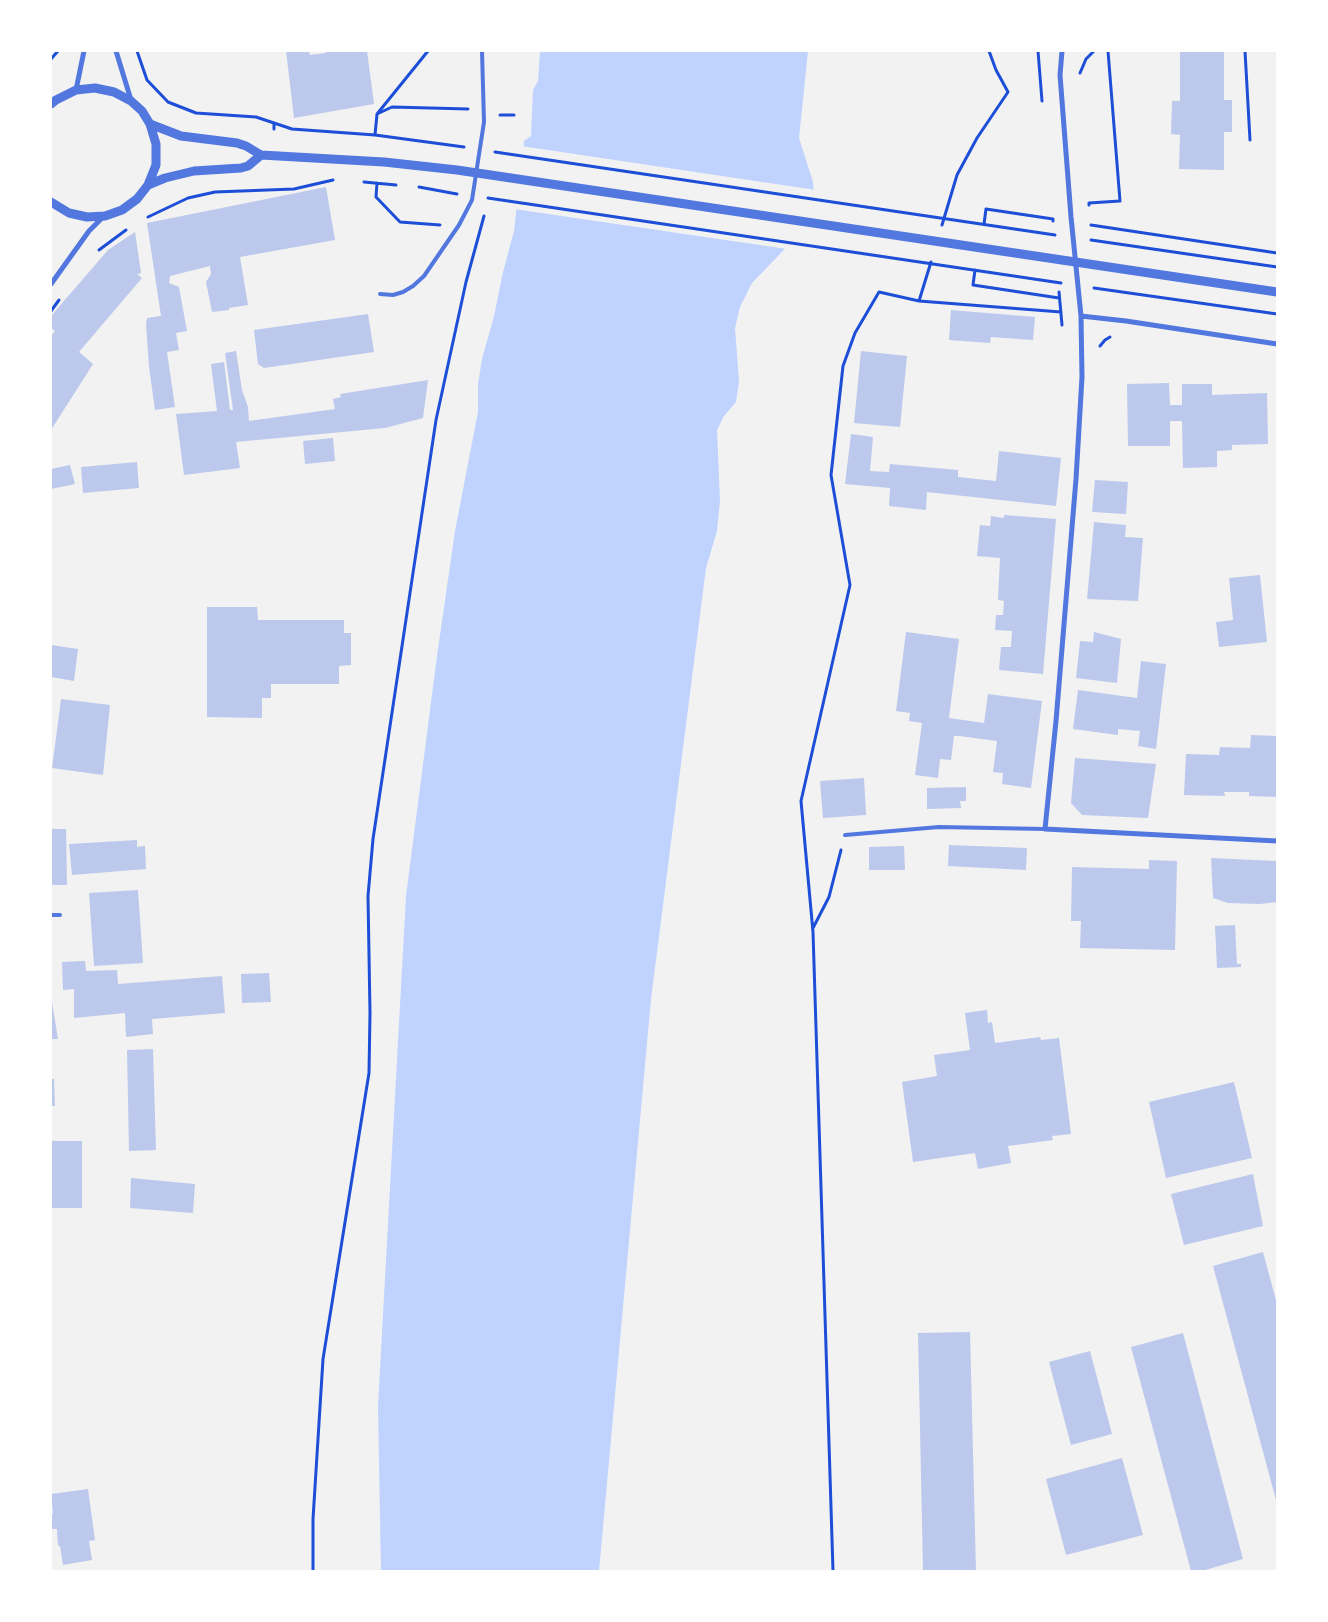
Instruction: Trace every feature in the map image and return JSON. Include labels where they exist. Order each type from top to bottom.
[{"type":"street","points":[[76,90],[84,51]]},
{"type":"street","points":[[116,51],[131,101]]},
{"type":"street","points":[[1062,51],[1060,74],[1081,316],[1082,354],[1079,439],[1056,721],[1045,828],[1277,842]]},
{"type":"street","points":[[51,104],[76,90],[94,88],[114,92],[131,101],[142,111],[150,124],[156,144],[156,165],[148,185],[137,199],[122,210],[105,216],[87,217],[69,213],[52,205]]},
{"type":"street","points":[[150,124],[181,136],[227,141],[246,146],[261,155],[384,162],[457,170],[1277,292]]},
{"type":"street","points":[[148,185],[165,178],[194,171],[241,168],[248,166],[261,155]]},
{"type":"street","points":[[51,284],[89,231],[105,216]]},
{"type":"street","points":[[1081,316],[1277,344]]},
{"type":"lane","points":[[380,294],[392,295],[403,292],[424,276],[453,236],[472,200],[484,122],[482,51]]},
{"type":"lane","points":[[845,835],[939,827],[1045,828]]},
{"type":"lane","points":[[51,915],[60,915]]},
{"type":"path","points":[[51,59],[58,51]]},
{"type":"path","points":[[137,51],[147,80],[168,102],[196,113],[256,117],[292,129],[375,135],[470,148]]},
{"type":"path","points":[[375,135],[377,114],[428,51]]},
{"type":"path","points":[[941,227],[957,175],[976,138],[1008,92],[996,70],[989,51]]},
{"type":"path","points":[[1080,80],[1082,66],[1094,51]]},
{"type":"path","points":[[1089,211],[1089,203],[1120,201],[1108,51]]},
{"type":"path","points":[[1245,51],[1250,140]]},
{"type":"path","points":[[377,114],[392,108],[462,109]]},
{"type":"path","points":[[499,110],[499,123]]},
{"type":"path","points":[[499,115],[514,115]]},
{"type":"path","points":[[274,123],[274,129]]},
{"type":"path","points":[[496,158],[497,149]]},
{"type":"path","points":[[490,151],[1062,236]]},
{"type":"path","points":[[144,219],[177,202],[200,195],[230,191],[294,189],[335,180]]},
{"type":"path","points":[[360,182],[400,185]]},
{"type":"path","points":[[377,183],[376,197],[400,222],[413,224]]},
{"type":"path","points":[[273,184],[274,190]]},
{"type":"path","points":[[418,187],[464,195]]},
{"type":"path","points":[[488,200],[490,192]]},
{"type":"path","points":[[482,198],[1062,283]]},
{"type":"path","points":[[313,1571],[313,1519],[323,1360],[369,1073],[368,896],[373,839],[436,420],[466,282],[486,208]]},
{"type":"path","points":[[984,224],[986,209],[1053,219],[1054,236]]},
{"type":"path","points":[[1091,225],[1277,252]]},
{"type":"path","points":[[94,255],[102,247],[132,227]]},
{"type":"path","points":[[1082,238],[1277,267]]},
{"type":"path","points":[[919,301],[933,254]]},
{"type":"path","points":[[974,270],[973,285],[1059,298]]},
{"type":"path","points":[[1058,280],[1062,328]]},
{"type":"path","points":[[1091,287],[1277,314]]},
{"type":"path","points":[[833,1571],[812,928],[801,801],[850,585],[831,475],[843,366],[855,333],[879,292],[919,301],[1061,312]]},
{"type":"path","points":[[51,311],[61,297]]},
{"type":"path","points":[[812,928],[829,897],[845,835]]},
{"type":"water","points":[[540,51],[808,51],[799,138],[813,182],[815,206],[804,229],[752,283],[740,307],[735,328],[739,382],[736,402],[724,416],[717,430],[720,501],[717,531],[706,568],[651,999],[599,1571],[381,1571],[378,1406],[406,896],[455,531],[478,412],[478,384],[482,359],[514,231],[524,141],[531,136],[533,90],[538,81]]},
{"type":"pier","points":[[521,146],[816,190],[817,206],[806,230],[787,249],[514,209]]},
{"type":"building","points":[[286,51],[309,51],[310,55],[326,53],[325,51],[367,51],[374,104],[294,118]]},
{"type":"building","points":[[1180,51],[1224,51],[1224,100],[1232,100],[1232,132],[1224,132],[1224,170],[1179,169],[1180,135],[1171,134],[1172,101],[1180,101]]},
{"type":"building","points":[[326,187],[335,240],[240,257],[248,305],[212,312],[206,282],[211,274],[210,266],[170,276],[169,283],[179,287],[187,331],[176,333],[179,350],[167,352],[175,407],[155,410],[146,324],[147,318],[161,316],[147,223]]},
{"type":"building","points":[[135,232],[141,273],[137,274],[142,278],[79,352],[93,364],[51,430],[51,336],[55,331],[51,328],[51,316],[108,250]]},
{"type":"building","points":[[951,310],[1035,317],[1033,340],[991,337],[990,343],[949,340]]},
{"type":"building","points":[[368,314],[374,352],[264,368],[258,364],[254,330]]},
{"type":"building","points":[[236,351],[242,390],[248,407],[249,421],[335,409],[333,399],[341,397],[340,394],[428,380],[423,418],[385,428],[236,442],[240,468],[184,475],[176,414],[217,411],[211,364],[224,362],[230,410],[233,410],[225,353]]},
{"type":"building","points":[[861,351],[907,356],[900,427],[854,423]]},
{"type":"building","points":[[1169,383],[1170,405],[1182,405],[1182,384],[1212,384],[1212,395],[1267,393],[1268,444],[1232,445],[1232,450],[1217,451],[1217,467],[1183,468],[1182,421],[1170,421],[1170,446],[1128,446],[1127,384]]},
{"type":"building","points":[[851,434],[873,437],[870,471],[889,472],[890,464],[958,470],[958,477],[996,481],[999,451],[1061,458],[1056,506],[927,492],[926,510],[889,506],[890,488],[845,484]]},
{"type":"building","points":[[333,438],[335,461],[305,464],[303,441]]},
{"type":"building","points":[[137,462],[139,488],[83,493],[81,467]]},
{"type":"building","points":[[70,465],[75,484],[51,489],[51,469]]},
{"type":"building","points":[[1095,480],[1128,482],[1126,514],[1092,512]]},
{"type":"building","points":[[1004,515],[1056,519],[1043,674],[999,670],[1001,647],[1011,647],[1012,631],[995,630],[996,615],[1003,615],[1004,601],[998,600],[1000,558],[977,556],[980,525],[990,526],[991,516],[1004,518]]},
{"type":"building","points":[[1094,522],[1126,525],[1125,537],[1143,538],[1138,601],[1087,599]]},
{"type":"building","points":[[1260,575],[1267,642],[1219,647],[1216,622],[1233,620],[1229,578]]},
{"type":"building","points":[[207,607],[257,607],[258,620],[344,620],[344,633],[351,633],[351,665],[339,666],[339,684],[271,684],[271,698],[262,698],[262,718],[207,717]]},
{"type":"building","points":[[906,632],[959,639],[949,718],[984,723],[988,694],[1042,701],[1031,788],[1002,784],[1003,773],[993,772],[997,741],[959,736],[954,736],[951,760],[940,759],[938,778],[915,775],[922,723],[909,721],[910,713],[896,711]]},
{"type":"building","points":[[1094,632],[1121,639],[1117,683],[1076,678],[1080,641],[1093,642]]},
{"type":"building","points":[[51,645],[78,649],[74,681],[51,677]]},
{"type":"building","points":[[1141,661],[1166,664],[1156,749],[1138,746],[1140,731],[1118,729],[1118,735],[1073,729],[1078,690],[1137,698]]},
{"type":"building","points":[[61,699],[110,705],[103,775],[52,768]]},
{"type":"building","points":[[1251,735],[1277,736],[1277,797],[1249,796],[1249,792],[1224,792],[1225,796],[1184,795],[1186,754],[1219,755],[1220,747],[1250,748]]},
{"type":"building","points":[[1075,758],[1156,764],[1148,818],[1082,815],[1071,803]]},
{"type":"building","points":[[864,778],[866,815],[823,818],[820,781]]},
{"type":"building","points":[[966,787],[966,801],[960,801],[961,808],[927,809],[927,788]]},
{"type":"building","points":[[51,829],[66,829],[67,885],[51,885]]},
{"type":"building","points":[[137,840],[137,847],[145,846],[146,869],[72,875],[69,844]]},
{"type":"building","points":[[949,845],[1027,848],[1026,870],[948,866]]},
{"type":"building","points":[[904,846],[905,870],[869,870],[869,847]]},
{"type":"building","points":[[1211,858],[1277,861],[1277,902],[1260,904],[1228,903],[1213,898]]},
{"type":"building","points":[[1149,860],[1177,861],[1175,950],[1080,948],[1081,921],[1071,921],[1072,867],[1149,869]]},
{"type":"building","points":[[138,890],[143,963],[94,966],[89,893]]},
{"type":"building","points":[[1235,925],[1237,964],[1241,964],[1241,967],[1217,968],[1215,926]]},
{"type":"building","points":[[85,961],[86,971],[117,970],[118,984],[222,976],[225,1013],[152,1019],[153,1034],[126,1037],[125,1013],[74,1018],[74,989],[63,990],[62,962]]},
{"type":"building","points":[[269,973],[271,1002],[242,1003],[241,974]]},
{"type":"building","points":[[51,996],[58,1039],[51,1039]]},
{"type":"building","points":[[987,1010],[988,1023],[992,1022],[995,1043],[1040,1037],[1041,1040],[1059,1038],[1071,1134],[1052,1136],[1053,1140],[1008,1146],[1011,1163],[978,1169],[975,1153],[913,1162],[902,1082],[937,1076],[934,1055],[970,1050],[965,1013]]},
{"type":"building","points":[[153,1049],[156,1150],[129,1151],[127,1050]]},
{"type":"building","points":[[51,1079],[54,1079],[55,1106],[51,1106]]},
{"type":"building","points":[[1234,1082],[1252,1158],[1166,1178],[1149,1102]]},
{"type":"building","points":[[51,1141],[82,1141],[82,1208],[51,1208]]},
{"type":"building","points":[[1253,1174],[1263,1226],[1184,1245],[1171,1194]]},
{"type":"building","points":[[131,1178],[195,1184],[193,1213],[130,1208]]},
{"type":"building","points":[[1263,1252],[1277,1304],[1276,1500],[1213,1266]]},
{"type":"building","points":[[970,1332],[976,1571],[923,1571],[918,1333]]},
{"type":"building","points":[[1183,1333],[1243,1559],[1202,1571],[1191,1571],[1131,1347]]},
{"type":"building","points":[[1090,1351],[1112,1434],[1071,1445],[1049,1362]]},
{"type":"building","points":[[1122,1458],[1143,1535],[1066,1555],[1046,1479]]},
{"type":"building","points":[[88,1489],[95,1540],[89,1541],[92,1560],[63,1565],[60,1546],[58,1546],[57,1529],[52,1529],[51,1526],[51,1514],[53,1514],[51,1494]]}]
